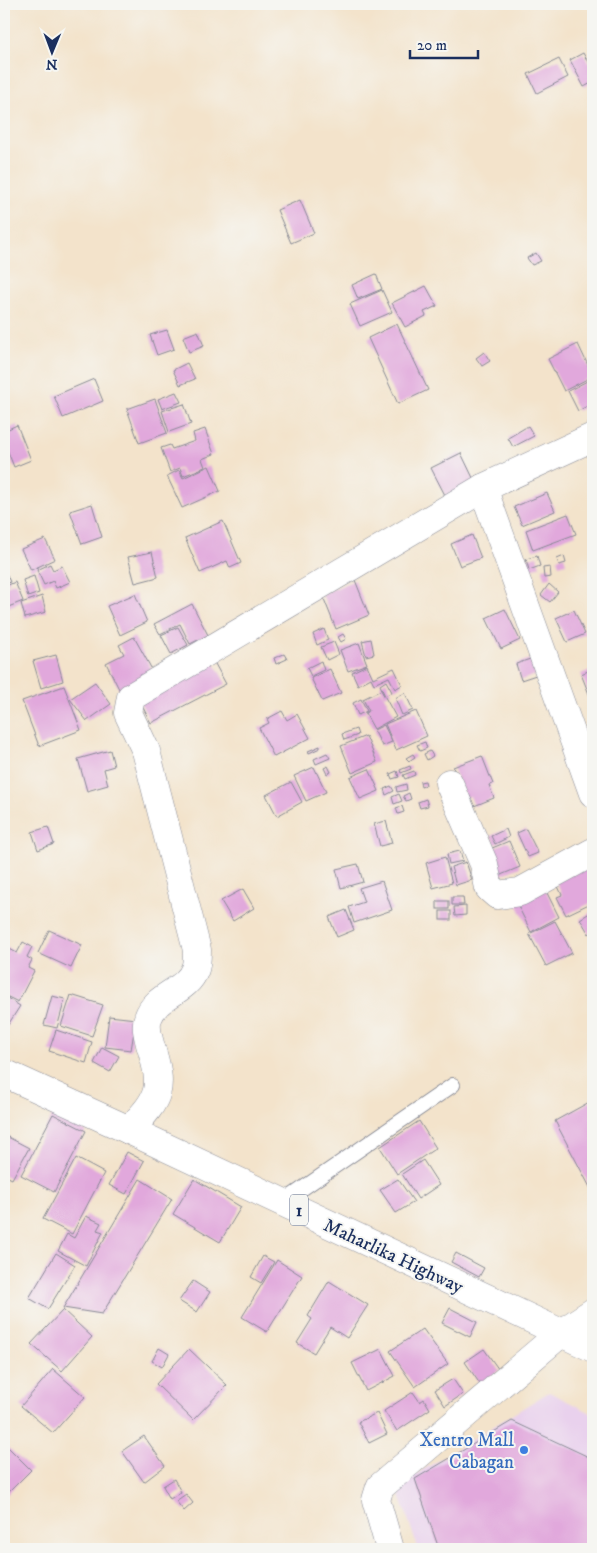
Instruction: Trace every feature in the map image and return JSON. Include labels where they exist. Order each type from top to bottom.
[{"type":"street","points":[[129,1130],[152,1106],[157,1093],[156,1063],[147,1035],[147,1019],[154,1005],[190,979],[196,968],[197,950],[146,750],[128,713],[131,696],[482,488],[593,437]]},
{"type":"street","points":[[482,488],[593,793]]},
{"type":"street","points":[[448,783],[484,864],[489,888],[498,895],[520,892],[593,852]]},
{"type":"street","name":"Maharlika Highway","points":[[4,1073],[593,1348]]},
{"type":"street","points":[[390,1549],[376,1500],[380,1487],[561,1333],[593,1312]]},
{"type":"lane","points":[[283,1202],[453,1085]]},
{"type":"shaded area","name":"Xentro Mall Cabagan","points":[[549,1392],[593,1414],[593,1549],[418,1549],[397,1486]]},
{"type":"building","points":[[583,53],[588,62],[593,59],[593,82],[584,87],[570,60]]},
{"type":"building","points":[[559,59],[568,77],[537,93],[528,74]]},
{"type":"building","points":[[300,200],[314,233],[291,243],[277,210]]},
{"type":"building","points":[[536,253],[541,261],[532,265],[527,258]]},
{"type":"building","points":[[376,274],[382,289],[358,299],[352,285]]},
{"type":"building","points":[[426,286],[437,306],[424,312],[426,316],[405,327],[392,303]]},
{"type":"building","points":[[382,290],[392,312],[360,326],[350,304]]},
{"type":"building","points":[[397,324],[428,390],[398,404],[368,338]]},
{"type":"building","points":[[167,330],[174,349],[157,355],[150,335]]},
{"type":"building","points":[[198,331],[204,346],[189,352],[183,337]]},
{"type":"building","points":[[578,344],[593,376],[564,391],[548,359]]},
{"type":"building","points":[[484,352],[490,361],[482,366],[476,358]]},
{"type":"building","points":[[187,363],[195,379],[180,385],[173,370]]},
{"type":"building","points":[[593,378],[593,403],[578,411],[568,391]]},
{"type":"building","points":[[94,379],[103,401],[63,418],[54,396]]},
{"type":"building","points":[[176,392],[181,402],[162,409],[158,399]]},
{"type":"building","points":[[155,399],[167,433],[139,443],[127,409]]},
{"type":"building","points":[[184,404],[191,424],[169,432],[162,411]]},
{"type":"building","points":[[17,425],[31,460],[14,467],[4,442],[4,431]]},
{"type":"building","points":[[528,426],[534,436],[513,447],[508,438]]},
{"type":"building","points":[[205,429],[214,454],[202,459],[205,467],[183,476],[180,468],[170,472],[161,448],[170,445],[172,449],[195,441],[193,433]]},
{"type":"building","points":[[593,452],[593,469],[587,455]]},
{"type":"building","points":[[461,453],[475,482],[446,497],[431,468]]},
{"type":"building","points":[[209,466],[220,491],[182,508],[167,476],[179,470],[183,478]]},
{"type":"building","points":[[547,493],[555,511],[522,525],[514,507]]},
{"type":"building","points":[[92,504],[102,537],[82,544],[70,511]]},
{"type":"building","points":[[568,514],[576,534],[533,550],[526,530]]},
{"type":"building","points":[[223,521],[241,563],[230,568],[227,561],[200,573],[185,538]]},
{"type":"building","points":[[472,535],[481,558],[460,566],[451,544]]},
{"type":"building","points":[[45,539],[55,559],[31,570],[21,549]]},
{"type":"building","points":[[152,552],[158,577],[135,583],[128,557]]},
{"type":"building","points":[[537,556],[540,566],[529,570],[526,559]]},
{"type":"building","points":[[564,556],[566,563],[559,565],[557,559]]},
{"type":"building","points":[[50,564],[53,570],[62,566],[70,582],[56,588],[53,581],[44,585],[37,570]]},
{"type":"building","points":[[550,567],[551,577],[544,578],[543,568]]},
{"type":"building","points":[[4,573],[6,573],[10,582],[4,584]]},
{"type":"building","points":[[34,576],[39,593],[28,597],[23,580]]},
{"type":"building","points":[[355,580],[369,615],[336,629],[322,594]]},
{"type":"building","points":[[15,582],[23,601],[6,608],[4,587]]},
{"type":"building","points":[[549,584],[558,592],[550,602],[541,595]]},
{"type":"building","points":[[135,594],[147,622],[120,635],[107,606]]},
{"type":"building","points":[[42,596],[46,612],[25,618],[21,603]]},
{"type":"building","points":[[192,604],[208,635],[190,644],[180,624],[160,634],[154,624]]},
{"type":"building","points":[[505,609],[520,640],[501,649],[486,618]]},
{"type":"building","points":[[574,610],[585,634],[567,642],[556,618]]},
{"type":"building","points":[[178,627],[188,645],[171,654],[161,635]]},
{"type":"building","points":[[324,629],[328,640],[317,645],[313,634]]},
{"type":"building","points":[[343,634],[346,639],[341,642],[338,637]]},
{"type":"building","points":[[134,637],[155,675],[121,693],[106,663],[124,654],[119,645]]},
{"type":"building","points":[[371,639],[374,654],[366,656],[362,641]]},
{"type":"building","points":[[334,642],[339,654],[327,660],[321,647]]},
{"type":"building","points":[[359,643],[367,664],[348,671],[340,650]]},
{"type":"building","points":[[284,654],[287,659],[276,664],[274,658]]},
{"type":"building","points":[[56,655],[63,681],[41,688],[33,661]]},
{"type":"building","points":[[530,659],[536,675],[521,680],[516,664]]},
{"type":"building","points":[[321,661],[324,670],[311,676],[307,668]]},
{"type":"building","points":[[214,662],[226,684],[151,723],[139,700]]},
{"type":"building","points":[[367,665],[373,678],[394,668],[402,685],[395,689],[389,677],[374,684],[371,678],[358,685],[352,672]]},
{"type":"building","points":[[330,669],[341,693],[322,701],[311,678]]},
{"type":"building","points":[[593,669],[593,704],[581,674]]},
{"type":"building","points":[[386,681],[392,692],[385,696],[380,685]]},
{"type":"building","points":[[95,682],[111,704],[87,721],[70,699]]},
{"type":"building","points":[[64,686],[81,730],[39,746],[22,701]]},
{"type":"building","points":[[381,690],[396,717],[374,729],[365,713],[369,711],[363,699]]},
{"type":"building","points":[[405,693],[413,710],[402,715],[395,698]]},
{"type":"building","points":[[361,699],[367,711],[358,715],[353,703]]},
{"type":"building","points":[[282,711],[287,720],[297,714],[310,738],[274,757],[259,728],[269,723],[267,719]]},
{"type":"building","points":[[416,711],[427,736],[396,750],[385,724]]},
{"type":"building","points":[[384,725],[392,742],[382,746],[374,730]]},
{"type":"building","points":[[356,729],[358,735],[344,740],[342,734]]},
{"type":"building","points":[[366,736],[377,762],[352,773],[341,746]]},
{"type":"building","points":[[425,742],[427,748],[420,751],[417,745]]},
{"type":"building","points":[[320,746],[320,748],[309,753],[308,751]]},
{"type":"building","points":[[110,750],[114,766],[104,769],[108,785],[87,791],[78,759]]},
{"type":"building","points":[[430,751],[433,756],[427,760],[424,754]]},
{"type":"building","points":[[327,753],[330,758],[316,764],[314,759]]},
{"type":"building","points":[[413,754],[415,757],[409,761],[406,758]]},
{"type":"building","points":[[482,756],[493,784],[489,785],[494,798],[474,806],[470,796],[465,798],[453,767]]},
{"type":"building","points":[[328,766],[331,772],[327,774],[324,768]]},
{"type":"building","points":[[410,766],[411,769],[401,773],[400,770]]},
{"type":"building","points":[[314,767],[326,792],[306,801],[294,776]]},
{"type":"building","points":[[369,769],[379,791],[360,799],[350,777]]},
{"type":"building","points":[[397,771],[399,777],[392,779],[390,774]]},
{"type":"building","points":[[414,771],[415,775],[405,779],[403,775]]},
{"type":"building","points":[[425,781],[426,785],[421,787],[420,782]]},
{"type":"building","points":[[291,782],[302,802],[277,816],[266,795]]},
{"type":"building","points":[[406,784],[407,790],[397,792],[396,787]]},
{"type":"building","points":[[391,786],[394,791],[386,795],[384,789]]},
{"type":"building","points":[[409,793],[411,799],[406,801],[403,796]]},
{"type":"building","points":[[399,794],[402,801],[394,804],[392,797]]},
{"type":"building","points":[[426,799],[428,806],[420,808],[418,802]]},
{"type":"building","points":[[402,806],[404,812],[398,814],[396,808]]},
{"type":"building","points":[[386,821],[392,843],[380,846],[374,824]]},
{"type":"building","points":[[48,827],[54,844],[38,850],[32,832]]},
{"type":"building","points":[[506,829],[509,837],[495,844],[491,836]]},
{"type":"building","points":[[526,829],[538,853],[528,857],[517,833]]},
{"type":"building","points":[[509,841],[520,867],[496,877],[485,851]]},
{"type":"building","points":[[460,851],[463,861],[449,864],[447,854]]},
{"type":"building","points":[[445,857],[452,883],[433,888],[426,863]]},
{"type":"building","points":[[466,862],[472,880],[456,885],[451,867]]},
{"type":"building","points":[[358,864],[363,882],[341,888],[336,869]]},
{"type":"building","points":[[587,867],[593,878],[593,902],[566,915],[557,897],[562,895],[556,882]]},
{"type":"building","points":[[382,881],[392,910],[354,923],[349,907],[364,902],[359,888]]},
{"type":"building","points":[[243,889],[254,908],[233,921],[221,901]]},
{"type":"building","points":[[545,889],[559,917],[531,932],[517,904]]},
{"type":"building","points":[[452,897],[463,897],[464,905],[452,905]]},
{"type":"building","points":[[437,901],[449,901],[449,909],[437,909]]},
{"type":"building","points":[[466,906],[466,915],[455,916],[454,907]]},
{"type":"building","points":[[346,910],[354,930],[337,937],[329,917]]},
{"type":"building","points":[[440,911],[451,911],[451,920],[440,920]]},
{"type":"building","points":[[593,911],[593,931],[589,934],[580,919]]},
{"type":"building","points":[[555,921],[572,953],[546,966],[529,934]]},
{"type":"building","points":[[49,930],[82,945],[71,968],[38,953]]},
{"type":"building","points":[[23,942],[32,947],[27,957],[32,960],[28,968],[34,971],[18,1002],[4,995],[4,946],[17,953]]},
{"type":"building","points":[[71,995],[103,1005],[92,1036],[61,1026]]},
{"type":"building","points":[[4,996],[20,1006],[6,1028],[4,1027]]},
{"type":"building","points":[[52,996],[65,999],[57,1028],[44,1025]]},
{"type":"building","points":[[109,1016],[136,1019],[131,1050],[105,1047]]},
{"type":"building","points":[[56,1030],[92,1042],[86,1063],[49,1051]]},
{"type":"building","points":[[102,1047],[119,1056],[110,1072],[94,1063]]},
{"type":"building","points":[[593,1100],[593,1193],[555,1121]]},
{"type":"building","points":[[53,1114],[86,1131],[54,1192],[21,1175]]},
{"type":"building","points":[[419,1121],[436,1148],[397,1174],[380,1147]]},
{"type":"building","points":[[4,1135],[29,1148],[12,1179],[4,1175]]},
{"type":"building","points":[[127,1152],[144,1161],[126,1194],[109,1185]]},
{"type":"building","points":[[76,1158],[104,1173],[72,1234],[43,1219]]},
{"type":"building","points":[[423,1160],[439,1185],[418,1199],[402,1174]]},
{"type":"building","points":[[140,1179],[172,1199],[102,1314],[63,1308]]},
{"type":"building","points":[[194,1179],[241,1207],[220,1242],[173,1214]]},
{"type":"building","points":[[398,1179],[414,1202],[396,1213],[380,1190]]},
{"type":"building","points":[[86,1216],[101,1223],[97,1230],[103,1232],[86,1266],[58,1251],[67,1234],[74,1238]]},
{"type":"building","points":[[56,1253],[75,1265],[48,1309],[29,1298]]},
{"type":"building","points":[[456,1253],[484,1268],[479,1277],[451,1262]]},
{"type":"building","points":[[263,1256],[274,1262],[261,1283],[251,1277]]},
{"type":"building","points":[[277,1260],[302,1276],[267,1332],[242,1317]]},
{"type":"building","points":[[193,1281],[210,1292],[197,1312],[179,1301]]},
{"type":"building","points":[[329,1281],[368,1305],[347,1338],[330,1327],[314,1353],[297,1343],[312,1319],[308,1316]]},
{"type":"building","points":[[450,1308],[477,1322],[470,1337],[442,1323]]},
{"type":"building","points":[[63,1310],[92,1337],[62,1371],[31,1344]]},
{"type":"building","points":[[423,1329],[448,1364],[415,1387],[390,1351]]},
{"type":"building","points":[[159,1348],[169,1354],[162,1367],[152,1361]]},
{"type":"building","points":[[189,1349],[227,1385],[193,1420],[156,1384]]},
{"type":"building","points":[[381,1349],[395,1376],[366,1391],[352,1363]]},
{"type":"building","points":[[484,1349],[499,1370],[480,1384],[465,1362]]},
{"type":"building","points":[[53,1369],[85,1397],[53,1433],[21,1406]]},
{"type":"building","points":[[453,1379],[463,1394],[445,1406],[435,1390]]},
{"type":"building","points":[[413,1392],[420,1402],[424,1399],[430,1409],[397,1431],[384,1411]]},
{"type":"building","points":[[377,1413],[387,1434],[369,1443],[358,1422]]},
{"type":"building","name":"Xentro Mall Cabagan","points":[[512,1421],[593,1459],[593,1549],[439,1549],[415,1479]]},
{"type":"building","points":[[144,1436],[165,1466],[144,1482],[122,1451]]},
{"type":"building","points":[[4,1443],[31,1470],[4,1497]]},
{"type":"building","points":[[174,1479],[181,1492],[170,1499],[163,1486]]},
{"type":"building","points":[[186,1494],[193,1503],[184,1511],[176,1501]]},
{"type":"place","name":"Xentro Mall Cabagan","points":[[524,1450]]}]
